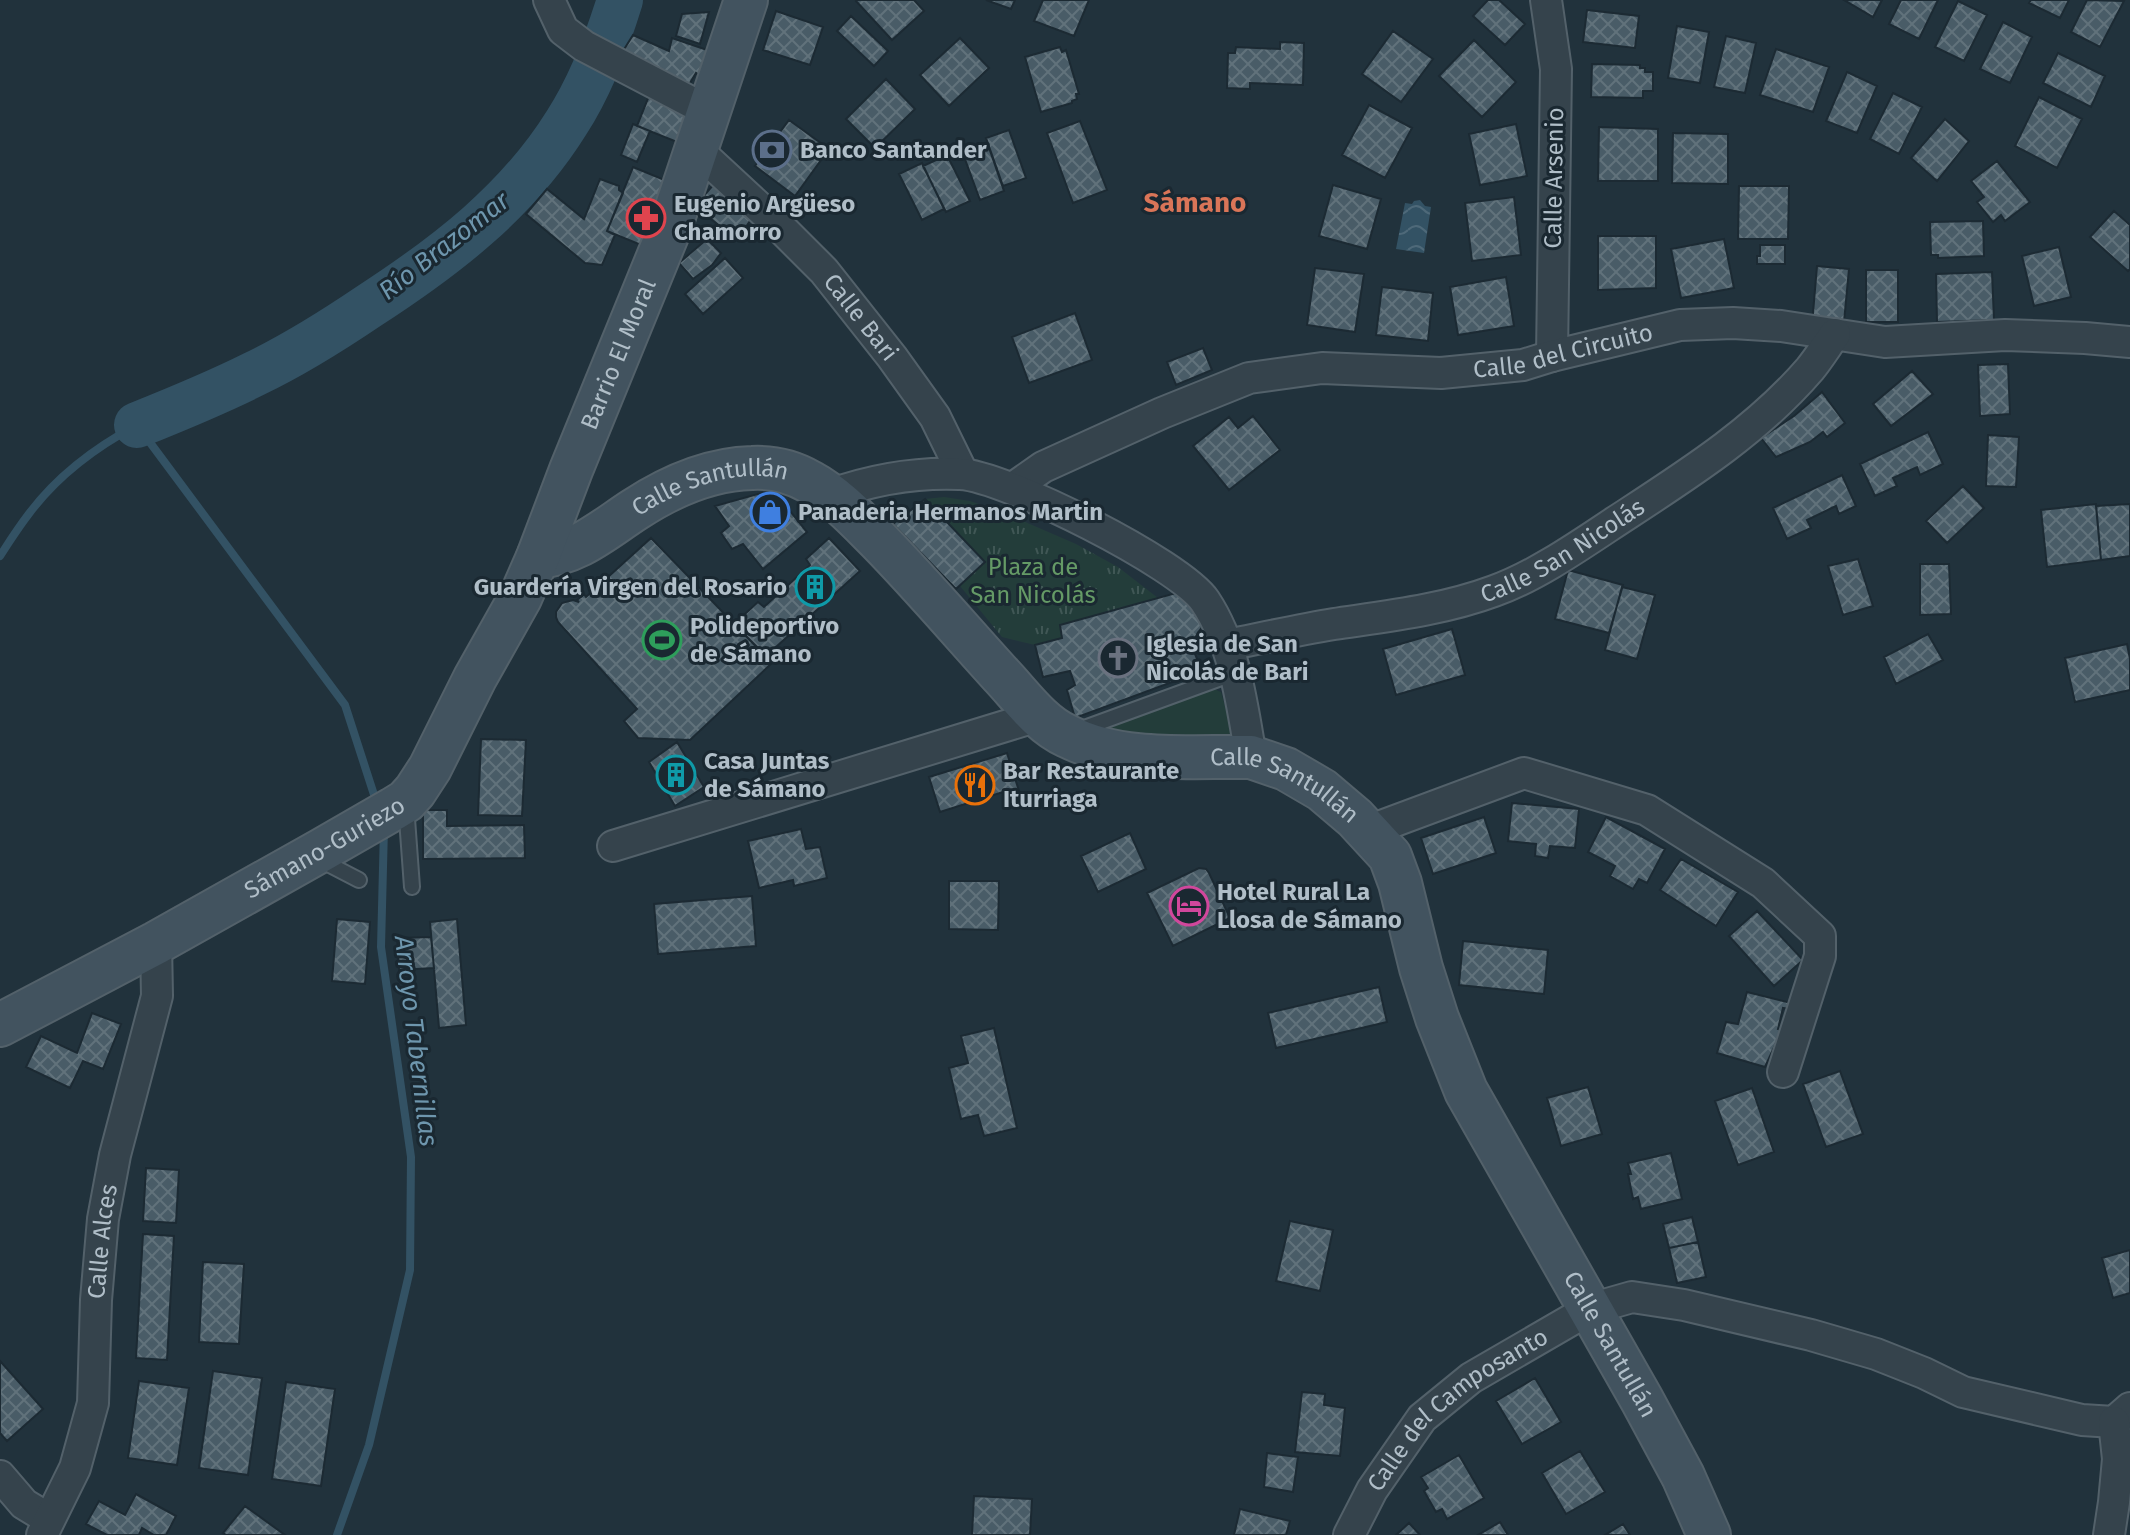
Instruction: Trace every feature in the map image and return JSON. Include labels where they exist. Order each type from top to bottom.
[{"type":"street","name":"Calle Bari","points":[[549,0],[563,30],[584,46],[650,81],[702,130],[776,223],[824,271],[892,357],[935,417],[963,474]]},
{"type":"street","name":"Barrio El Moral","points":[[538,557],[670,228],[746,0]]},
{"type":"street","name":"Calle Arsenio","points":[[1546,0],[1556,69],[1552,356]]},
{"type":"street","name":"Calle del Circuito","points":[[1013,488],[1043,467],[1249,378],[1322,368],[1441,373],[1523,365],[1680,325],[1733,323],[1769,325],[1885,342],[2005,335],[2085,338],[2128,345]]},
{"type":"street","name":"Calle San Nicolás","points":[[1231,659],[1331,625],[1399,615],[1495,591],[1528,575],[1587,541],[1714,456],[1768,413],[1811,368],[1835,334]]},
{"type":"street","name":"Calle Santullán","points":[[538,557],[558,555],[579,547],[659,495],[684,483],[753,467],[784,470],[829,495],[909,572],[1051,725],[1101,750],[1135,755],[1251,757],[1305,779],[1322,790],[1355,818],[1390,856],[1437,1018],[1466,1091],[1683,1476],[1709,1535]]},
{"type":"street","points":[[829,495],[863,483],[900,477],[963,474],[1013,488],[1147,555],[1203,597],[1218,622],[1231,659],[1251,757]]},
{"type":"street","name":"Sámano-Guriezo","points":[[0,1025],[156,943],[320,851],[388,812],[415,791],[520,598],[538,557]]},
{"type":"street","points":[[613,846],[1051,725]]},
{"type":"street","points":[[1368,831],[1524,773],[1647,810],[1763,883],[1820,936],[1820,956],[1783,1072]]},
{"type":"street","name":"Calle Alces","points":[[46,1527],[75,1468],[93,1403],[96,1300],[103,1219],[115,1155],[157,996],[156,943]]},
{"type":"street","name":"Calle del Camposanto","points":[[1349,1535],[1372,1490],[1422,1418],[1471,1378],[1590,1309],[1632,1297],[1684,1305],[1811,1335],[1876,1354],[1963,1392],[2082,1420],[2122,1415]]},
{"type":"street","points":[[2109,1535],[2122,1415]]},
{"type":"street","points":[[0,1476],[46,1527]]},
{"type":"lane","points":[[1051,725],[1231,659]]},
{"type":"lane","points":[[388,812],[412,887]]},
{"type":"lane","points":[[320,851],[330,865],[359,880]]},
{"type":"green space","name":"Plaza de San Nicolás","points":[[944,497],[970,501],[1007,514],[1076,544],[1118,567],[1158,598],[1060,625],[1062,638],[1035,645],[1002,637],[960,586],[985,562],[925,499]]},
{"type":"green space","points":[[1214,689],[1221,692],[1232,731],[1227,736],[1114,740],[1104,733],[1109,724]]},
{"type":"water","points":[[1420,200],[1431,207],[1424,253],[1396,249],[1405,203]]},
{"type":"building","points":[[857,0],[914,0],[924,11],[892,40]]},
{"type":"building","points":[[986,0],[1015,0],[1011,9]]},
{"type":"building","points":[[1043,0],[1089,0],[1074,36],[1034,21]]},
{"type":"building","points":[[1488,0],[1499,0],[1525,24],[1505,45],[1473,16]]},
{"type":"building","points":[[1844,0],[1882,0],[1873,17]]},
{"type":"building","points":[[1901,0],[1938,0],[1919,39],[1889,24]]},
{"type":"building","points":[[2031,0],[2069,0],[2060,18],[2029,3]]},
{"type":"building","points":[[2087,0],[2124,1],[2100,47],[2071,32]]},
{"type":"building","points":[[1958,1],[1987,15],[1964,61],[1935,47]]},
{"type":"building","points":[[1587,10],[1639,16],[1635,48],[1583,42]]},
{"type":"building","points":[[776,11],[823,27],[810,65],[763,50]]},
{"type":"building","points":[[709,12],[700,44],[676,36],[682,14]]},
{"type":"building","points":[[851,16],[888,51],[874,66],[837,31]]},
{"type":"building","points":[[2003,22],[2032,37],[2010,83],[1980,69]]},
{"type":"building","points":[[1677,26],[1709,32],[1700,83],[1668,78]]},
{"type":"building","points":[[1393,31],[1433,59],[1401,102],[1362,74]]},
{"type":"building","points":[[633,35],[669,51],[672,38],[716,53],[708,81],[696,73],[684,93],[618,59]]},
{"type":"building","points":[[1726,36],[1756,43],[1745,93],[1714,87]]},
{"type":"building","points":[[960,38],[989,68],[949,106],[920,75]]},
{"type":"building","points":[[1474,40],[1516,82],[1482,117],[1439,76]]},
{"type":"building","points":[[1280,42],[1304,43],[1303,85],[1250,83],[1250,89],[1227,88],[1228,53],[1235,53],[1236,47],[1280,49]]},
{"type":"building","points":[[1060,47],[1062,52],[1066,50],[1079,94],[1072,103],[1041,112],[1025,57]]},
{"type":"building","points":[[1776,49],[1829,67],[1813,112],[1760,95]]},
{"type":"building","points":[[2058,53],[2105,76],[2091,107],[2043,83]]},
{"type":"building","points":[[1592,64],[1640,65],[1645,72],[1653,72],[1653,91],[1643,91],[1643,98],[1591,97]]},
{"type":"building","points":[[1847,72],[1877,86],[1857,133],[1826,121]]},
{"type":"building","points":[[886,79],[915,109],[875,148],[846,119]]},
{"type":"building","points":[[653,86],[700,114],[687,146],[637,126]]},
{"type":"building","points":[[1893,93],[1922,107],[1899,154],[1870,139]]},
{"type":"building","points":[[2039,97],[2082,119],[2057,168],[2015,146]]},
{"type":"building","points":[[1369,105],[1412,128],[1385,178],[1342,155]]},
{"type":"building","points":[[1945,119],[1969,141],[1937,181],[1911,158]]},
{"type":"building","points":[[789,120],[829,149],[795,196],[755,166]]},
{"type":"building","points":[[1080,121],[1107,190],[1073,203],[1047,133]]},
{"type":"building","points":[[633,124],[650,131],[637,162],[621,155]]},
{"type":"building","points":[[1516,124],[1527,176],[1480,185],[1469,134]]},
{"type":"building","points":[[1599,127],[1658,129],[1658,181],[1598,181]]},
{"type":"building","points":[[1009,130],[1026,178],[1003,186],[986,138]]},
{"type":"building","points":[[1673,133],[1728,134],[1728,184],[1672,183]]},
{"type":"building","points":[[987,142],[1004,191],[980,200],[962,151]]},
{"type":"building","points":[[947,155],[970,201],[946,212],[923,166]]},
{"type":"building","points":[[1997,161],[2030,202],[2005,221],[2001,215],[1993,222],[1977,202],[1984,197],[1971,181]]},
{"type":"building","points":[[922,163],[944,209],[922,220],[899,174]]},
{"type":"building","points":[[633,167],[667,181],[641,245],[607,231]]},
{"type":"building","points":[[600,179],[619,186],[623,193],[607,231],[615,235],[602,265],[585,263],[526,214],[547,189],[584,219]]},
{"type":"building","points":[[714,184],[754,215],[737,240],[695,206]]},
{"type":"building","points":[[1333,185],[1381,199],[1367,249],[1319,236]]},
{"type":"building","points":[[1739,186],[1789,186],[1788,239],[1738,239]]},
{"type":"building","points":[[1514,197],[1521,255],[1472,261],[1465,203]]},
{"type":"building","points":[[2114,211],[2130,225],[2128,271],[2090,237]]},
{"type":"building","points":[[1983,221],[1984,256],[1938,258],[1938,255],[1931,255],[1930,222]]},
{"type":"building","points":[[1598,236],[1656,236],[1656,288],[1598,290]]},
{"type":"building","points":[[707,239],[721,253],[712,265],[693,279],[679,263]]},
{"type":"building","points":[[1724,239],[1734,288],[1681,298],[1671,249]]},
{"type":"building","points":[[1760,245],[1785,245],[1785,264],[1757,264]]},
{"type":"building","points":[[2059,247],[2071,297],[2034,306],[2022,256]]},
{"type":"building","points":[[725,258],[743,278],[703,314],[685,294]]},
{"type":"building","points":[[1817,266],[1849,269],[1844,322],[1812,325]]},
{"type":"building","points":[[1315,268],[1364,274],[1355,332],[1307,325]]},
{"type":"building","points":[[1866,270],[1898,270],[1898,322],[1866,322]]},
{"type":"building","points":[[1992,272],[1994,320],[1937,322],[1936,274]]},
{"type":"building","points":[[1506,277],[1514,326],[1458,335],[1450,287]]},
{"type":"building","points":[[1382,287],[1433,293],[1428,341],[1376,335]]},
{"type":"building","points":[[1075,313],[1092,360],[1029,383],[1012,337]]},
{"type":"building","points":[[1203,348],[1212,370],[1176,385],[1167,362]]},
{"type":"building","points":[[2008,364],[2010,414],[1980,416],[1978,365]]},
{"type":"building","points":[[1912,371],[1933,394],[1891,426],[1873,404]]},
{"type":"building","points":[[1822,392],[1845,423],[1827,437],[1823,432],[1810,442],[1776,457],[1761,438]]},
{"type":"building","points":[[1253,416],[1280,450],[1229,490],[1193,446],[1229,417],[1238,428]]},
{"type":"building","points":[[1928,432],[1943,464],[1920,475],[1917,467],[1893,478],[1897,486],[1875,496],[1860,464]]},
{"type":"building","points":[[1988,435],[2019,437],[2016,487],[1986,486]]},
{"type":"building","points":[[1842,475],[1856,506],[1839,514],[1836,506],[1807,520],[1811,528],[1787,539],[1773,508]]},
{"type":"building","points":[[1963,486],[1984,508],[1947,543],[1926,521]]},
{"type":"building","points":[[765,492],[768,505],[782,501],[807,532],[763,569],[743,544],[732,549],[721,533],[729,526],[715,506]]},
{"type":"building","points":[[925,499],[985,562],[956,589],[893,524]]},
{"type":"building","points":[[2096,504],[2101,560],[2047,567],[2041,510]]},
{"type":"building","points":[[2130,504],[2130,556],[2101,560],[2096,506]]},
{"type":"building","name":"Polideportivo de Sámano","points":[[651,538],[772,663],[690,740],[638,738],[624,721],[637,709],[556,617],[562,603],[579,602],[577,600],[584,594],[586,597]]},
{"type":"building","name":"Guardería Virgen del Rosario","points":[[829,538],[860,571],[766,656],[734,624],[758,602],[764,607],[810,565],[806,559]]},
{"type":"building","points":[[1858,559],[1873,606],[1843,615],[1828,566]]},
{"type":"building","points":[[1920,564],[1949,564],[1951,614],[1920,615]]},
{"type":"building","points":[[1568,570],[1623,585],[1609,633],[1555,619]]},
{"type":"building","points":[[1622,587],[1655,595],[1637,659],[1605,650]]},
{"type":"building","name":"Iglesia de San Nicolás de Bari","points":[[1176,593],[1194,606],[1202,627],[1191,644],[1202,671],[1075,718],[1067,690],[1075,685],[1070,671],[1043,677],[1035,645],[1062,638],[1060,625]]},
{"type":"building","points":[[1452,629],[1465,675],[1396,695],[1383,649]]},
{"type":"building","points":[[1928,634],[1943,660],[1896,684],[1884,657]]},
{"type":"building","points":[[2127,644],[2130,690],[2075,702],[2065,658]]},
{"type":"building","points":[[481,739],[526,740],[522,816],[478,815]]},
{"type":"building","name":"Casa Juntas de Sámano","points":[[677,742],[704,787],[675,806],[649,762]]},
{"type":"building","name":"Bar Restaurante Iturriaga","points":[[1007,753],[1020,794],[1005,799],[1003,792],[940,812],[929,777]]},
{"type":"building","points":[[1512,803],[1579,809],[1575,848],[1550,846],[1548,858],[1535,856],[1536,844],[1508,841]]},
{"type":"building","points":[[423,810],[447,810],[447,826],[524,825],[525,858],[423,859]]},
{"type":"building","points":[[1484,817],[1496,853],[1433,874],[1421,838]]},
{"type":"building","points":[[1606,817],[1665,849],[1647,883],[1639,879],[1633,889],[1610,876],[1615,866],[1588,852]]},
{"type":"building","points":[[801,829],[806,849],[820,847],[827,878],[794,886],[793,880],[759,888],[748,841]]},
{"type":"building","points":[[1130,833],[1146,869],[1098,892],[1081,856]]},
{"type":"building","points":[[1681,859],[1738,892],[1716,926],[1660,890]]},
{"type":"building","name":"Hotel Rural La Llosa de Sámano","points":[[1199,868],[1209,873],[1230,918],[1173,946],[1147,893]]},
{"type":"building","points":[[949,881],[999,881],[998,930],[949,929]]},
{"type":"building","points":[[752,896],[756,946],[658,954],[654,904]]},
{"type":"building","points":[[1757,911],[1803,960],[1774,986],[1729,936]]},
{"type":"building","points":[[337,919],[370,922],[365,984],[332,981]]},
{"type":"building","points":[[457,919],[466,1025],[439,1028],[430,922]]},
{"type":"building","points":[[431,937],[434,968],[399,970],[397,938]]},
{"type":"building","points":[[1463,941],[1548,950],[1544,994],[1459,985]]},
{"type":"building","points":[[1379,987],[1387,1022],[1276,1048],[1268,1013]]},
{"type":"building","points":[[1747,992],[1791,1003],[1789,1009],[1783,1008],[1778,1029],[1782,1030],[1765,1067],[1717,1053],[1726,1022],[1738,1024]]},
{"type":"building","points":[[92,1013],[121,1024],[103,1069],[83,1061],[70,1088],[26,1067],[41,1036],[77,1053]]},
{"type":"building","points":[[994,1028],[1017,1128],[984,1136],[978,1115],[961,1119],[949,1068],[968,1063],[961,1036]]},
{"type":"building","points":[[1840,1071],[1863,1134],[1826,1147],[1803,1084]]},
{"type":"building","points":[[1588,1087],[1602,1134],[1561,1146],[1547,1098]]},
{"type":"building","points":[[1752,1088],[1774,1152],[1738,1165],[1715,1101]]},
{"type":"building","points":[[1671,1153],[1682,1199],[1641,1209],[1638,1197],[1633,1199],[1628,1163]]},
{"type":"building","points":[[146,1168],[179,1170],[176,1223],[143,1221]]},
{"type":"building","points":[[1692,1217],[1698,1242],[1669,1248],[1663,1224]]},
{"type":"building","points":[[1290,1221],[1333,1230],[1320,1291],[1276,1281]]},
{"type":"building","points":[[143,1234],[174,1236],[167,1360],[136,1358]]},
{"type":"building","points":[[1698,1242],[1706,1277],[1677,1283],[1669,1248]]},
{"type":"building","points":[[2130,1250],[2130,1293],[2113,1298],[2102,1258]]},
{"type":"building","points":[[203,1262],[244,1264],[239,1344],[199,1342]]},
{"type":"building","points":[[0,1361],[43,1409],[7,1441],[0,1433]]},
{"type":"building","points":[[213,1371],[262,1378],[248,1475],[199,1468]]},
{"type":"building","points":[[1535,1378],[1561,1422],[1522,1444],[1496,1401]]},
{"type":"building","points":[[139,1381],[189,1388],[177,1465],[128,1458]]},
{"type":"building","points":[[286,1382],[335,1389],[321,1486],[272,1479]]},
{"type":"building","points":[[1302,1392],[1325,1394],[1324,1405],[1345,1408],[1340,1456],[1295,1452]]},
{"type":"building","points":[[1580,1451],[1605,1492],[1566,1514],[1542,1473]]},
{"type":"building","points":[[1267,1453],[1298,1457],[1293,1492],[1264,1487]]},
{"type":"building","points":[[1459,1455],[1484,1498],[1447,1519],[1442,1509],[1436,1512],[1424,1491],[1428,1488],[1421,1477]]},
{"type":"building","points":[[136,1494],[176,1516],[166,1535],[154,1535],[142,1528],[139,1535],[107,1535],[86,1524],[99,1501],[125,1515]]},
{"type":"building","points":[[974,1496],[1032,1499],[1030,1535],[972,1535]]},
{"type":"building","points":[[245,1506],[285,1535],[223,1533]]},
{"type":"building","points":[[1240,1509],[1290,1521],[1286,1535],[1234,1535]]},
{"type":"building","points":[[1500,1522],[1508,1535],[1478,1535]]},
{"type":"building","points":[[1409,1523],[1420,1535],[1396,1535]]},
{"type":"building","points":[[1623,1524],[1630,1535],[1605,1535]]},
{"type":"waterway","name":"Río Brazomar","points":[[137,425],[225,388],[298,351],[398,287],[453,247],[503,202],[548,151],[584,93],[620,0]]},
{"type":"waterway","name":"Arroyo Tabernillas","points":[[0,556],[39,501],[64,476],[92,453],[137,425],[345,705],[377,804]]},
{"type":"waterway","name":"Arroyo Tabernillas","points":[[337,1535],[369,1445],[410,1270],[411,1157],[381,947],[384,828]]},
{"type":"place","name":"Banco Santander","points":[[772,150]]},
{"type":"place","name":"Eugenio Argüeso Chamorro","points":[[646,218]]},
{"type":"place","name":"Panaderia Hermanos Martin","points":[[770,512]]},
{"type":"place","name":"Guardería Virgen del Rosario","points":[[815,587]]},
{"type":"place","name":"Polideportivo de Sámano","points":[[662,640]]},
{"type":"place","name":"Iglesia de San Nicolás de Bari","points":[[1118,658]]},
{"type":"place","name":"Casa Juntas de Sámano","points":[[676,775]]},
{"type":"place","name":"Bar Restaurante Iturriaga","points":[[975,785]]},
{"type":"place","name":"Hotel Rural La Llosa de Sámano","points":[[1189,906]]},
{"type":"district","name":"Sámano","points":[[1195,202]]}]
